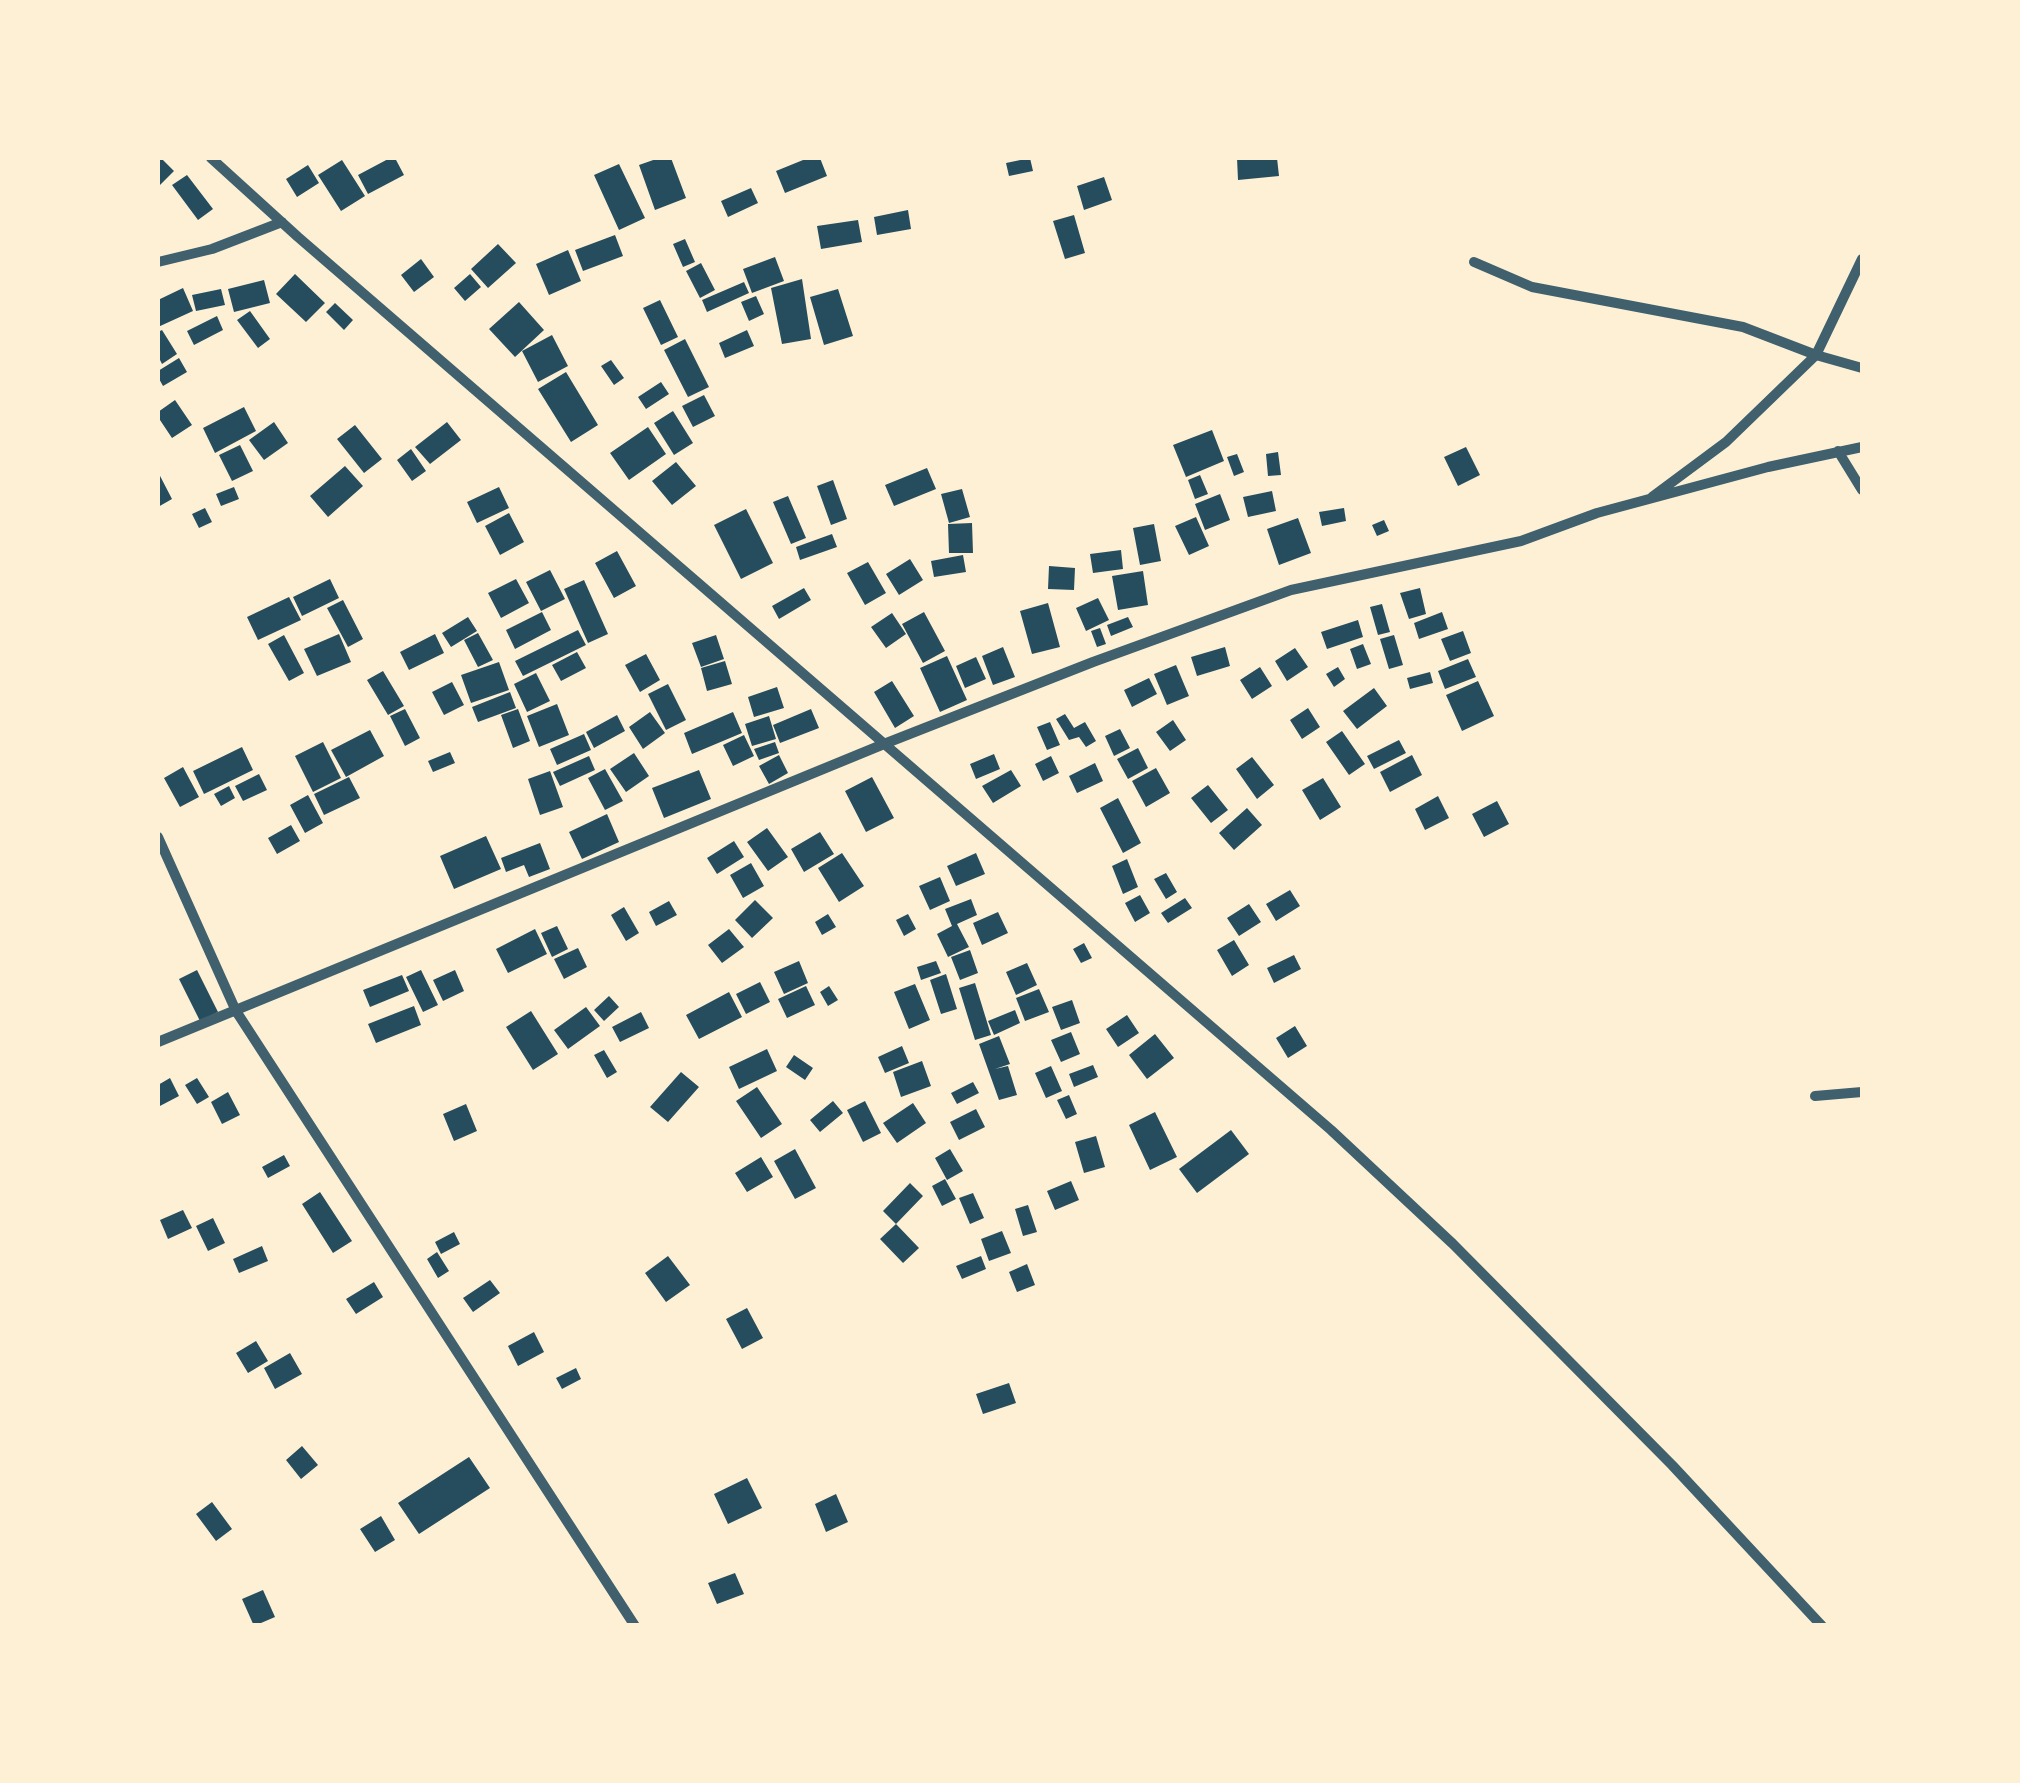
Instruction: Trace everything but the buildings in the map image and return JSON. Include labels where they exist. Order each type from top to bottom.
[{"type":"street","points":[[210,158],[1331,1130],[1453,1244],[1672,1465],[1822,1626]]},
{"type":"street","points":[[158,262],[212,249],[282,222]]},
{"type":"street","points":[[1647,501],[1726,442],[1816,355],[1862,259]]},
{"type":"street","points":[[1474,262],[1532,287],[1742,327],[1862,368]]},
{"type":"street","points":[[158,1042],[884,744],[1291,590],[1521,541],[1597,513],[1768,467],[1862,448]]},
{"type":"street","points":[[1838,451],[1862,490]]},
{"type":"street","points":[[158,837],[236,1011],[635,1626]]},
{"type":"street","points":[[1815,1096],[1862,1092]]}]
